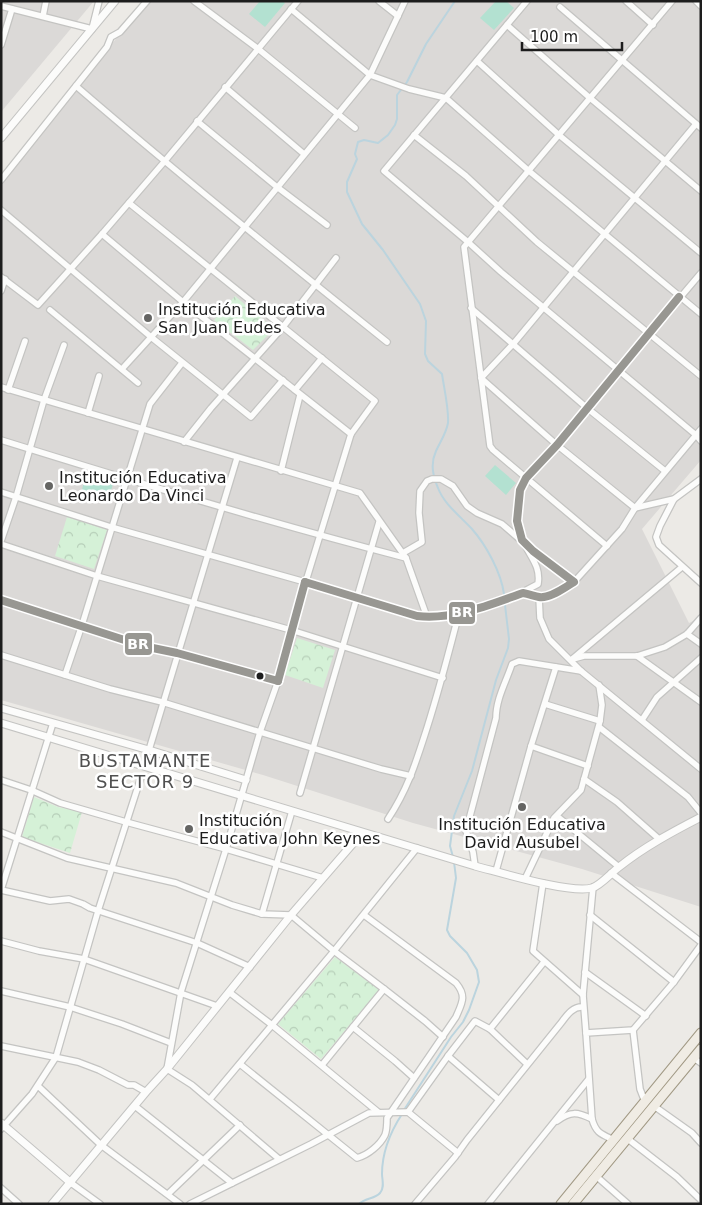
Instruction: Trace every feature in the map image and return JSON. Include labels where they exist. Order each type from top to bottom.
[{"type":"main road","points":[[561,1204],[701,1033]]},
{"type":"main road","points":[[573,1204],[654,1106],[697,1061],[701,1049]]},
{"type":"street","points":[[43,16],[46,1]]},
{"type":"street","points":[[92,29],[99,1]]},
{"type":"street","points":[[1,138],[115,1]]},
{"type":"street","points":[[1,180],[107,47],[111,37],[120,32],[147,1]]},
{"type":"street","points":[[194,1],[257,48],[355,128]]},
{"type":"street","points":[[1,291],[3,278],[38,305],[164,162],[298,1]]},
{"type":"street","points":[[379,1],[398,16]]},
{"type":"street","points":[[122,369],[183,302],[370,75],[405,1]]},
{"type":"street","points":[[527,1],[384,171],[542,308],[701,441]]},
{"type":"street","points":[[626,1],[653,25]]},
{"type":"street","points":[[607,546],[490,446],[464,247],[672,1]]},
{"type":"street","points":[[696,1],[701,6]]},
{"type":"street","points":[[1,6],[92,29]]},
{"type":"street","points":[[481,378],[514,343],[665,161],[698,126],[560,7]]},
{"type":"street","points":[[1,46],[12,8]]},
{"type":"street","points":[[291,9],[370,75],[446,98],[528,171],[701,314]]},
{"type":"street","points":[[507,25],[590,98],[701,191]]},
{"type":"street","points":[[477,60],[560,135],[701,253]]},
{"type":"street","points":[[76,86],[244,228],[388,342]]},
{"type":"street","points":[[225,88],[304,154]]},
{"type":"street","points":[[197,121],[277,187],[327,224]]},
{"type":"street","points":[[414,135],[466,176],[537,242],[701,376]]},
{"type":"street","points":[[128,203],[375,401],[351,434],[334,487],[291,630],[278,682],[260,732],[181,992],[167,1069]]},
{"type":"street","points":[[1,210],[150,337],[250,417],[284,380]]},
{"type":"street","points":[[102,234],[183,302],[351,434]]},
{"type":"street","points":[[184,442],[222,395],[283,327],[336,258]]},
{"type":"street","points":[[1,492],[112,527],[417,616],[426,617],[459,613],[522,594],[538,584],[540,574],[522,540],[517,521],[520,490],[526,478],[557,444],[701,273]]},
{"type":"street","points":[[471,308],[514,343],[587,408],[665,471]]},
{"type":"street","points":[[50,310],[138,383]]},
{"type":"street","points":[[8,390],[25,341]]},
{"type":"street","points":[[64,345],[44,400],[1,542],[97,576],[291,630],[443,678]]},
{"type":"street","points":[[295,390],[322,358]]},
{"type":"street","points":[[66,675],[150,404],[182,362]]},
{"type":"street","points":[[88,413],[99,376]]},
{"type":"street","points":[[481,378],[635,508],[657,504],[674,498],[701,479]]},
{"type":"street","points":[[1,387],[334,487],[360,493],[404,556],[426,617]]},
{"type":"street","points":[[281,471],[300,395]]},
{"type":"street","points":[[522,594],[533,594],[539,598],[547,598],[574,582],[622,529],[635,508],[701,429]]},
{"type":"street","points":[[1,440],[127,480],[371,549],[404,556],[422,542],[419,513],[420,491],[427,481],[437,478],[453,486],[467,506],[502,524],[533,551],[574,582]]},
{"type":"street","points":[[149,750],[192,602],[237,458]]},
{"type":"street","points":[[674,498],[656,537],[659,544],[701,583]]},
{"type":"street","points":[[300,793],[379,522]]},
{"type":"street","points":[[571,660],[682,567]]},
{"type":"street","points":[[539,598],[540,618],[549,639],[581,671],[701,769]]},
{"type":"street","points":[[1,600],[143,646],[278,682]]},
{"type":"street","points":[[388,819],[399,802],[411,776],[443,678],[459,613]]},
{"type":"street","points":[[571,660],[584,656],[637,656],[665,647],[687,634],[701,618]]},
{"type":"street","points":[[687,634],[701,644]]},
{"type":"street","points":[[1,655],[381,769],[411,776]]},
{"type":"street","points":[[637,656],[701,702]]},
{"type":"street","points":[[642,720],[657,697],[701,658]]},
{"type":"street","points":[[475,866],[466,831],[496,718],[496,710],[512,664],[519,661],[581,671]]},
{"type":"street","points":[[496,871],[531,746],[556,667]]},
{"type":"street","points":[[526,879],[557,816],[581,790],[600,724],[602,706],[599,685]]},
{"type":"street","points":[[545,704],[600,724],[688,797],[701,813]]},
{"type":"street","points":[[1,708],[246,780]]},
{"type":"street","points":[[1,723],[475,866],[544,883],[580,889],[593,888],[618,867],[659,839],[701,817]]},
{"type":"street","points":[[53,723],[1,890],[50,901],[69,899],[98,911],[197,943],[250,967]]},
{"type":"street","points":[[531,746],[588,766]]},
{"type":"street","points":[[100,1204],[2,1126],[38,1086],[56,1057],[98,911],[141,777]]},
{"type":"street","points":[[584,779],[617,802],[659,839]]},
{"type":"street","points":[[1,780],[31,790],[60,803],[323,878]]},
{"type":"street","points":[[262,914],[292,811]]},
{"type":"street","points":[[557,816],[618,867]]},
{"type":"street","points":[[1,832],[18,837],[67,858],[176,883],[232,905],[262,914],[290,915],[425,1020],[443,1037]]},
{"type":"street","points":[[52,1204],[167,1069],[290,915],[362,833]]},
{"type":"street","points":[[210,1099],[364,915],[417,848]]},
{"type":"street","points":[[586,1033],[632,1030],[674,982],[701,944],[611,873]]},
{"type":"street","points":[[544,883],[533,951],[583,995]]},
{"type":"street","points":[[593,888],[583,995],[586,1018],[588,1080],[592,1119],[595,1128],[598,1132],[614,1140]]},
{"type":"street","points":[[240,1064],[357,1158],[374,1148],[386,1134],[387,1118],[456,1017],[462,1002],[461,989],[435,967],[364,915]]},
{"type":"street","points":[[590,916],[674,982]]},
{"type":"street","points":[[1,941],[39,951],[84,959],[217,1006]]},
{"type":"street","points":[[490,1029],[544,962]]},
{"type":"street","points":[[585,972],[646,1016]]},
{"type":"street","points":[[322,1065],[384,990]]},
{"type":"street","points":[[1,991],[70,1007],[171,1043]]},
{"type":"street","points":[[229,992],[378,1112]]},
{"type":"street","points":[[415,1204],[526,1064],[572,1010],[578,1007],[584,1008]]},
{"type":"street","points":[[408,1112],[475,1021],[490,1029],[526,1064]]},
{"type":"street","points":[[353,1027],[395,1060],[414,1078]]},
{"type":"street","points":[[632,1030],[640,1089],[645,1102]]},
{"type":"street","points":[[1,1046],[56,1057],[100,1070],[146,1092]]},
{"type":"street","points":[[448,1056],[499,1100]]},
{"type":"street","points":[[167,1069],[210,1099],[279,1159]]},
{"type":"street","points":[[488,1204],[588,1080]]},
{"type":"street","points":[[38,1086],[101,1145],[180,1204]]},
{"type":"street","points":[[135,1106],[232,1182]]},
{"type":"street","points":[[654,1106],[692,1133],[701,1144]]},
{"type":"street","points":[[190,1204],[369,1113],[408,1112],[458,1152]]},
{"type":"street","points":[[552,1124],[568,1114],[575,1113],[580,1113],[592,1119]]},
{"type":"street","points":[[168,1194],[240,1126]]},
{"type":"street","points":[[628,1139],[677,1177],[700,1202]]},
{"type":"street","points":[[596,1176],[628,1204]]},
{"type":"street","points":[[1,1188],[19,1204]]},
{"type":"shaded area","points":[[1,1],[94,1],[1,112]]},
{"type":"shaded area","points":[[147,1],[701,1],[701,460],[642,529],[689,623],[701,617],[701,907],[582,869],[413,823],[263,775],[1,700],[1,179]]},
{"type":"green space","points":[[260,1],[282,1],[285,3],[265,27],[249,14]]},
{"type":"green space","points":[[496,1],[506,1],[514,8],[494,30],[480,18]]},
{"type":"green space","points":[[235,296],[274,329],[253,350],[214,320]]},
{"type":"green space","points":[[495,465],[516,483],[506,495],[485,476]]},
{"type":"green space","points":[[85,477],[113,484],[108,501],[81,494]]},
{"type":"green space","points":[[67,517],[107,530],[94,569],[55,556]]},
{"type":"green space","points":[[297,638],[335,650],[323,688],[285,675]]},
{"type":"green space","points":[[34,797],[58,807],[82,812],[70,853],[22,837]]},
{"type":"green space","points":[[335,957],[379,990],[321,1059],[278,1024]]},
{"type":"waterway","points":[[455,1],[426,44],[407,82],[397,95],[397,119],[395,125],[388,135],[378,143],[364,140],[358,142],[355,154],[357,159],[347,182],[347,192],[362,224],[383,250],[420,304],[426,321],[425,354],[428,361],[442,374],[448,411],[447,427],[433,461],[435,479],[444,499],[472,529],[487,551],[500,577],[504,594]]},
{"type":"waterway","points":[[453,857],[450,846],[454,816],[472,771],[496,680],[508,648],[509,639],[505,605]]},
{"type":"waterway","points":[[404,1110],[451,1037],[463,1022],[479,982],[477,970],[467,953],[450,936],[447,930],[456,878],[454,862]]},
{"type":"waterway","points":[[359,1204],[382,1191],[382,1166],[385,1150],[402,1114]]},
{"type":"transit line","name":"BR","points":[[305,582],[417,616],[431,617],[458,614],[523,593],[539,597],[548,596],[574,582],[533,551],[522,540],[517,521],[520,490],[526,478],[557,445],[679,297]]},
{"type":"transit line","name":"BR","points":[[278,681],[305,582]]},
{"type":"transit line","name":"BR","points":[[1,600],[143,646],[177,653],[278,681]]},
{"type":"place","name":"Institución Educativa San Juan Eudes","points":[[148,318]]},
{"type":"place","name":"Institución Educativa Leonardo Da Vinci","points":[[49,486]]},
{"type":"place","name":"Institución Educativa David Ausubel","points":[[522,807]]},
{"type":"place","name":"Institución Educativa John Keynes","points":[[189,829]]},
{"type":"district","name":"BUSTAMANTE SECTOR 9","points":[[145,770]]}]
